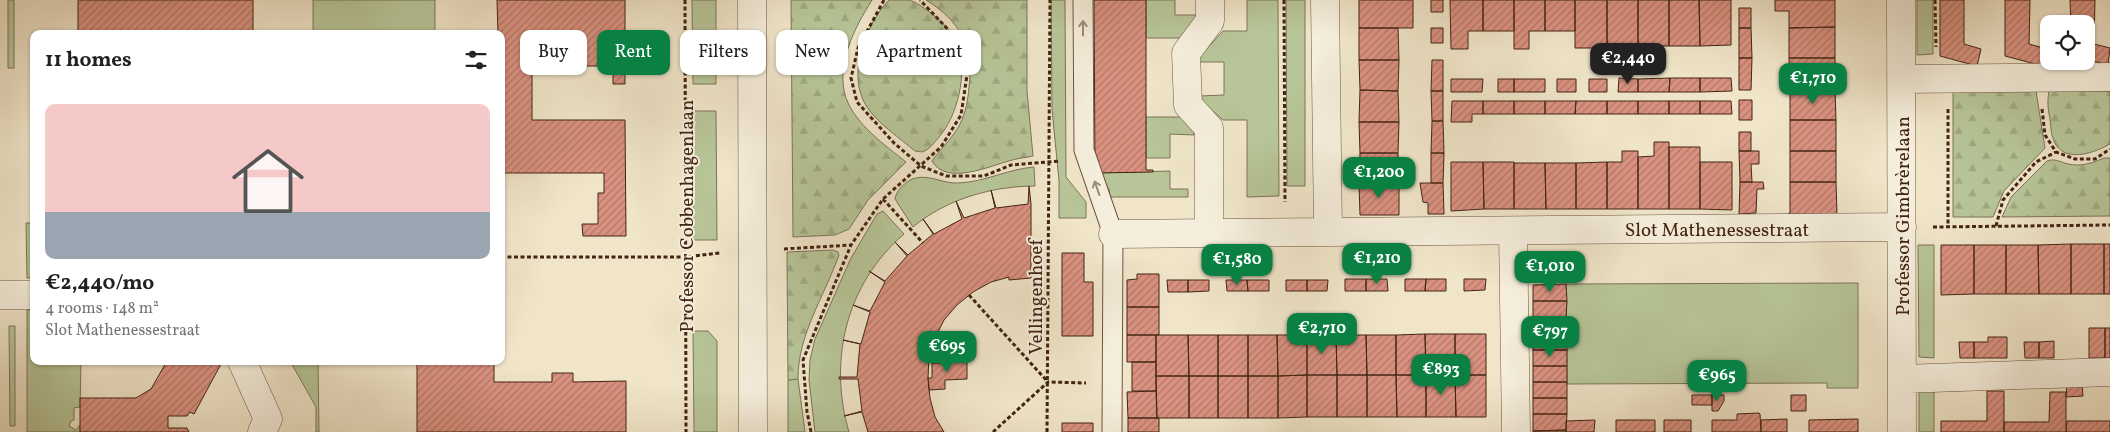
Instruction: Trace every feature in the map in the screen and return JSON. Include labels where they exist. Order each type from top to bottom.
[{"type":"street","points":[[752,0],[753,432]]},
{"type":"street","points":[[1209,232],[1209,128],[1188,105],[1186,53],[1210,21],[1210,0]]},
{"type":"street","points":[[1325,0],[1328,232]]},
{"type":"street","name":"Professor Gimbrèrelaan","points":[[1901,0],[1902,432]]},
{"type":"street","points":[[1902,79],[2110,77]]},
{"type":"street","name":"Slot Mathenessestraat","points":[[1113,234],[1902,227]]},
{"type":"street","points":[[1513,231],[1516,432]]},
{"type":"street","points":[[0,295],[30,295]]},
{"type":"street","points":[[244,365],[268,419],[262,432]]},
{"type":"street","points":[[1902,379],[2110,372]]},
{"type":"lane","points":[[1083,0],[1084,150],[1113,234],[1112,432]]},
{"type":"path","name":"Professor Cobbenhagenlaan","points":[[686,0],[686,432]]},
{"type":"path","points":[[884,0],[858,48],[852,78],[857,102],[894,143],[921,166],[946,176],[984,176],[1011,165],[1087,160]]},
{"type":"path","points":[[811,432],[807,412],[803,360],[850,245],[883,199],[941,146],[961,115],[967,75],[961,43],[920,0]]},
{"type":"path","points":[[1050,0],[1050,161]]},
{"type":"path","points":[[1284,0],[1286,233]]},
{"type":"path","points":[[1936,0],[1936,62],[1948,79],[1948,227]]},
{"type":"path","points":[[2042,78],[2042,107],[2045,135],[2056,152],[2075,159],[2095,159],[2110,150]]},
{"type":"path","points":[[1996,226],[2004,200],[2016,184],[2036,162],[2056,152]]},
{"type":"path","name":"Vellingenhoef","points":[[1047,432],[1050,161]]},
{"type":"path","points":[[883,199],[923,243]]},
{"type":"path","points":[[1902,227],[2110,225]]},
{"type":"path","points":[[505,257],[686,256],[753,250],[850,245]]},
{"type":"path","points":[[970,294],[1048,382]]},
{"type":"path","points":[[993,432],[1048,382],[1111,384]]},
{"type":"green space","points":[[8,0],[14,0],[14,68],[8,68]]},
{"type":"green space","points":[[313,0],[435,0],[435,30],[313,30]]},
{"type":"green space","points":[[692,0],[716,0],[716,30],[692,30]]},
{"type":"green space","points":[[791,0],[872,0],[853,34],[848,50],[848,30],[791,30]]},
{"type":"green space","points":[[889,0],[909,0],[936,17],[948,30],[869,30]]},
{"type":"green space","points":[[926,0],[1027,0],[1027,91],[1033,156],[980,170],[958,173],[947,172],[939,168],[932,161],[954,134],[962,119],[969,92],[970,75],[981,75],[981,30],[958,30],[938,8]]},
{"type":"green space","points":[[1051,0],[1065,0],[1066,177],[1086,202],[1086,218],[1059,218],[1059,181],[1052,109]]},
{"type":"green space","points":[[1146,0],[1175,0],[1175,15],[1200,15],[1183,38],[1146,38]]},
{"type":"green space","points":[[1247,0],[1278,0],[1279,196],[1247,197],[1247,120],[1223,120],[1200,100],[1199,96],[1224,95],[1224,62],[1199,62],[1199,57],[1223,31],[1247,31]]},
{"type":"green space","points":[[1286,0],[1305,0],[1305,186],[1287,186]]},
{"type":"green space","points":[[1917,0],[1933,0],[1933,54],[1917,55]]},
{"type":"green space","points":[[693,75],[716,75],[716,84],[693,84]]},
{"type":"green space","points":[[792,75],[843,75],[846,98],[857,117],[872,134],[906,162],[868,200],[849,229],[835,235],[793,237]]},
{"type":"green space","points":[[858,75],[962,75],[956,107],[951,118],[935,142],[922,152],[915,151],[871,113],[861,95]]},
{"type":"green space","points":[[2036,91],[2045,148],[2004,191],[1993,217],[1953,217],[1953,92]]},
{"type":"green space","points":[[2049,91],[2110,91],[2110,144],[2090,153],[2075,155],[2061,150],[2054,142],[2048,105]]},
{"type":"green space","points":[[693,111],[716,111],[717,240],[693,240]]},
{"type":"green space","points":[[1146,117],[1182,117],[1194,130],[1194,135],[1170,134],[1170,158],[1146,158]]},
{"type":"green space","points":[[2110,158],[2110,216],[2002,217],[2011,197],[2047,161],[2055,160],[2068,164],[2082,165]]},
{"type":"green space","points":[[1034,167],[1035,186],[1003,188],[971,196],[940,209],[913,227],[895,199],[903,185],[918,177],[958,183]]},
{"type":"green space","points":[[1170,171],[1170,189],[1188,189],[1188,197],[1110,197],[1109,189],[1096,173]]},
{"type":"green space","points":[[883,211],[904,234],[884,254],[868,276],[856,300],[847,325],[842,351],[841,378],[843,405],[849,432],[815,432],[809,380],[810,360],[815,339],[851,258],[877,214]]},
{"type":"green space","points":[[26,223],[30,223],[30,278],[27,278]]},
{"type":"green space","points":[[1918,245],[1934,245],[1934,358],[1919,357]]},
{"type":"green space","points":[[833,250],[838,252],[839,255],[807,331],[799,362],[798,379],[788,380],[787,252]]},
{"type":"green space","points":[[1858,283],[1858,388],[1827,388],[1827,383],[1567,384],[1566,284]]},
{"type":"green space","points":[[27,310],[30,310],[30,365],[81,365],[80,407],[74,408],[74,420],[71,421],[69,426],[76,430],[80,425],[80,432],[27,432]]},
{"type":"green space","points":[[9,326],[15,326],[15,426],[10,426]]},
{"type":"green space","points":[[693,331],[708,331],[717,341],[717,432],[694,432]]},
{"type":"green space","points":[[292,365],[318,365],[319,432],[316,432],[316,407]]},
{"type":"green space","points":[[798,379],[805,432],[788,432],[788,380]]},
{"type":"green space","points":[[1919,385],[1934,385],[1934,432],[1919,432]]},
{"type":"building","points":[[78,0],[253,0],[253,30],[78,30]]},
{"type":"building","points":[[497,0],[625,0],[625,30],[597,30],[597,66],[587,66],[587,30],[520,30],[520,75],[532,75],[532,120],[625,120],[626,236],[583,236],[582,224],[598,224],[598,193],[604,193],[604,173],[505,173],[505,30],[498,30]]},
{"type":"building","points":[[1094,0],[1146,0],[1146,170],[1153,170],[1153,172],[1095,173]]},
{"type":"building","points":[[1359,0],[1413,0],[1413,28],[1359,28]]},
{"type":"building","points":[[1431,0],[1443,0],[1443,12],[1431,12]]},
{"type":"building","points":[[1450,0],[1483,0],[1483,31],[1468,31],[1468,49],[1451,49]]},
{"type":"building","points":[[1483,0],[1514,0],[1514,31],[1483,31]]},
{"type":"building","points":[[1514,0],[1545,0],[1545,31],[1529,31],[1529,49],[1514,49]]},
{"type":"building","points":[[1545,0],[1575,0],[1575,31],[1545,31]]},
{"type":"building","points":[[1575,0],[1607,0],[1607,48],[1575,48]]},
{"type":"building","points":[[1607,0],[1638,0],[1638,45],[1607,45]]},
{"type":"building","points":[[1638,0],[1669,0],[1669,46],[1638,46]]},
{"type":"building","points":[[1669,0],[1699,0],[1700,46],[1669,46]]},
{"type":"building","points":[[1699,0],[1731,0],[1731,45],[1700,46]]},
{"type":"building","points":[[1775,0],[1835,0],[1835,27],[1789,28],[1789,11],[1775,11]]},
{"type":"building","points":[[1940,0],[1964,0],[1964,44],[1981,49],[1977,66],[1940,56]]},
{"type":"building","points":[[2005,0],[2030,0],[2029,44],[2040,47],[2040,65],[2005,56]]},
{"type":"building","points":[[2070,0],[2095,0],[2095,15],[2071,15]]},
{"type":"building","points":[[1739,8],[1751,8],[1751,28],[1739,28]]},
{"type":"building","points":[[1835,27],[1835,58],[1789,58],[1789,28]]},
{"type":"building","points":[[1359,28],[1398,28],[1399,60],[1359,60]]},
{"type":"building","points":[[1431,28],[1443,28],[1443,43],[1431,43]]},
{"type":"building","points":[[1739,28],[1751,28],[1752,58],[1739,58]]},
{"type":"building","points":[[2095,44],[2110,48],[2108,65],[2095,61]]},
{"type":"building","points":[[1739,58],[1752,58],[1751,90],[1739,90]]},
{"type":"building","points":[[1789,58],[1835,58],[1835,89],[1790,90]]},
{"type":"building","points":[[1359,60],[1399,60],[1398,91],[1360,90]]},
{"type":"building","points":[[1432,60],[1443,60],[1443,91],[1431,91]]},
{"type":"building","points":[[613,75],[625,75],[625,84],[613,84]]},
{"type":"building","points":[[1619,78],[1638,79],[1638,92],[1618,92]]},
{"type":"building","points":[[1670,78],[1669,92],[1638,92],[1638,79]]},
{"type":"building","points":[[1670,78],[1700,78],[1700,92],[1669,92]]},
{"type":"building","points":[[1700,78],[1731,78],[1732,91],[1700,92]]},
{"type":"building","points":[[1451,79],[1483,79],[1482,92],[1451,92]]},
{"type":"building","points":[[1498,79],[1514,79],[1514,92],[1498,92]]},
{"type":"building","points":[[1514,79],[1545,79],[1545,92],[1514,92]]},
{"type":"building","points":[[1557,79],[1576,79],[1576,92],[1557,92]]},
{"type":"building","points":[[1589,79],[1607,79],[1607,92],[1589,92]]},
{"type":"building","points":[[1835,89],[1836,120],[1790,120],[1790,90]]},
{"type":"building","points":[[1360,90],[1398,91],[1399,122],[1359,122]]},
{"type":"building","points":[[1431,91],[1443,91],[1443,121],[1432,121]]},
{"type":"building","points":[[1739,100],[1752,100],[1752,120],[1739,120]]},
{"type":"building","points":[[1452,101],[1483,101],[1483,114],[1472,114],[1472,122],[1451,122]]},
{"type":"building","points":[[1483,101],[1514,101],[1514,114],[1483,114]]},
{"type":"building","points":[[1514,101],[1545,101],[1545,114],[1514,114]]},
{"type":"building","points":[[1545,101],[1576,101],[1575,114],[1545,114]]},
{"type":"building","points":[[1576,101],[1607,101],[1607,114],[1575,114]]},
{"type":"building","points":[[1607,101],[1638,101],[1638,114],[1607,114]]},
{"type":"building","points":[[1638,101],[1669,101],[1669,114],[1638,114]]},
{"type":"building","points":[[1669,101],[1700,101],[1700,114],[1669,114]]},
{"type":"building","points":[[1700,101],[1731,101],[1732,114],[1700,114]]},
{"type":"building","points":[[1790,120],[1836,120],[1836,151],[1790,151]]},
{"type":"building","points":[[1432,121],[1443,121],[1444,153],[1431,153]]},
{"type":"building","points":[[1359,122],[1399,122],[1398,153],[1360,153]]},
{"type":"building","points":[[1739,132],[1751,132],[1751,151],[1739,151]]},
{"type":"building","points":[[1654,142],[1669,142],[1669,209],[1638,209],[1638,157],[1654,156]]},
{"type":"building","points":[[1669,147],[1700,147],[1700,209],[1669,209]]},
{"type":"building","points":[[1622,151],[1638,151],[1638,209],[1607,209],[1607,162],[1622,162]]},
{"type":"building","points":[[1739,151],[1759,151],[1759,164],[1751,164],[1752,182],[1740,182]]},
{"type":"building","points":[[1790,151],[1836,151],[1836,182],[1790,182]]},
{"type":"building","points":[[1360,153],[1398,153],[1399,184],[1359,184]]},
{"type":"building","points":[[1431,153],[1444,153],[1443,183],[1431,183]]},
{"type":"building","points":[[1451,162],[1483,162],[1484,209],[1451,211]]},
{"type":"building","points":[[1483,162],[1514,162],[1514,209],[1484,209]]},
{"type":"building","points":[[1607,162],[1607,209],[1576,209],[1576,163]]},
{"type":"building","points":[[1700,162],[1732,162],[1732,210],[1700,209]]},
{"type":"building","points":[[1514,163],[1545,163],[1546,209],[1514,209]]},
{"type":"building","points":[[1545,163],[1576,163],[1576,209],[1546,209]]},
{"type":"building","points":[[1740,182],[1763,182],[1764,189],[1757,189],[1756,213],[1739,214]]},
{"type":"building","points":[[1790,182],[1836,182],[1837,214],[1788,214],[1790,212]]},
{"type":"building","points":[[1420,183],[1443,183],[1444,214],[1428,214],[1428,203],[1423,202]]},
{"type":"building","points":[[1359,184],[1399,184],[1399,215],[1360,215]]},
{"type":"building","points":[[1029,186],[1031,204],[1031,278],[1009,280],[1009,277],[991,282],[973,292],[957,305],[944,320],[935,338],[929,357],[928,378],[930,398],[935,417],[944,432],[868,432],[862,412],[844,416],[862,411],[858,379],[839,379],[839,377],[857,377],[860,344],[843,340],[861,344],[870,312],[853,305],[870,311],[885,282],[869,271],[885,281],[907,256],[895,242],[908,255],[933,234],[923,219],[934,234],[962,219],[956,201],[964,218],[995,208],[991,190],[996,208],[1028,204]]},
{"type":"building","points":[[2071,244],[2104,244],[2104,294],[2071,294]]},
{"type":"building","points":[[2071,244],[2071,294],[2039,294],[2038,245]]},
{"type":"building","points":[[2104,244],[2110,244],[2110,294],[2104,294]]},
{"type":"building","points":[[1941,245],[1974,245],[1974,294],[1941,295]]},
{"type":"building","points":[[1974,245],[2006,245],[2006,294],[1974,294]]},
{"type":"building","points":[[2006,245],[2038,245],[2039,294],[2006,294]]},
{"type":"building","points":[[1062,253],[1084,253],[1084,282],[1093,282],[1093,336],[1062,336]]},
{"type":"building","points":[[1137,274],[1159,274],[1159,307],[1127,307],[1127,280],[1137,279]]},
{"type":"building","points":[[1345,279],[1366,279],[1366,291],[1345,291]]},
{"type":"building","points":[[1366,279],[1387,279],[1388,291],[1366,291]]},
{"type":"building","points":[[1405,279],[1426,279],[1425,291],[1405,291]]},
{"type":"building","points":[[1426,279],[1446,279],[1446,291],[1425,291]]},
{"type":"building","points":[[1464,279],[1486,279],[1485,290],[1464,291]]},
{"type":"building","points":[[1167,280],[1188,280],[1188,292],[1168,292]]},
{"type":"building","points":[[1188,280],[1209,280],[1209,291],[1188,292]]},
{"type":"building","points":[[1226,280],[1247,280],[1248,291],[1227,291]]},
{"type":"building","points":[[1247,280],[1269,280],[1269,291],[1248,291]]},
{"type":"building","points":[[1286,280],[1307,280],[1307,291],[1286,291]]},
{"type":"building","points":[[1307,280],[1328,280],[1327,291],[1307,291]]},
{"type":"building","points":[[1566,284],[1567,301],[1533,301],[1533,285]]},
{"type":"building","points":[[1533,301],[1567,301],[1566,318],[1533,317]]},
{"type":"building","points":[[1127,307],[1159,307],[1159,335],[1127,335]]},
{"type":"building","points":[[1533,317],[1566,318],[1566,333],[1533,333]]},
{"type":"building","points":[[2089,328],[2105,328],[2105,358],[2089,358]]},
{"type":"building","points":[[2105,328],[2110,328],[2110,358],[2105,358]]},
{"type":"building","points":[[1533,333],[1566,333],[1567,350],[1533,350]]},
{"type":"building","points":[[1425,334],[1426,375],[1396,375],[1396,335]]},
{"type":"building","points":[[1425,334],[1455,334],[1455,375],[1426,375]]},
{"type":"building","points":[[1455,334],[1486,334],[1486,375],[1455,375]]},
{"type":"building","points":[[1127,335],[1156,335],[1156,362],[1127,362]]},
{"type":"building","points":[[1156,335],[1188,335],[1189,376],[1156,376]]},
{"type":"building","points":[[1188,335],[1218,335],[1218,376],[1189,376]]},
{"type":"building","points":[[1218,335],[1248,335],[1248,376],[1218,376]]},
{"type":"building","points":[[1248,335],[1277,335],[1278,376],[1248,376]]},
{"type":"building","points":[[1277,335],[1307,335],[1307,375],[1278,376]]},
{"type":"building","points":[[1307,335],[1336,335],[1337,375],[1307,375]]},
{"type":"building","points":[[1336,335],[1366,335],[1367,375],[1337,375]]},
{"type":"building","points":[[1366,335],[1396,335],[1396,375],[1367,375]]},
{"type":"building","points":[[1988,337],[2007,337],[2007,358],[1974,358],[1974,342],[1988,342]]},
{"type":"building","points":[[2054,341],[2054,358],[2039,358],[2039,342]]},
{"type":"building","points":[[1959,342],[1974,342],[1974,358],[1960,358]]},
{"type":"building","points":[[2024,342],[2039,342],[2039,358],[2025,358]]},
{"type":"building","points":[[1533,350],[1567,350],[1567,366],[1533,366]]},
{"type":"building","points":[[943,361],[967,361],[967,379],[945,380],[945,389],[929,390],[928,378],[932,378],[932,363],[943,363]]},
{"type":"building","points":[[1132,362],[1156,362],[1156,391],[1132,391]]},
{"type":"building","points":[[165,365],[220,365],[194,414],[190,412],[187,416],[168,416],[168,428],[187,428],[189,432],[80,432],[80,398],[136,398],[151,389]]},
{"type":"building","points":[[417,365],[494,365],[494,382],[552,382],[552,373],[573,373],[573,382],[626,381],[626,432],[417,432]]},
{"type":"building","points":[[1533,366],[1567,366],[1567,382],[1533,382]]},
{"type":"building","points":[[1307,375],[1337,375],[1337,417],[1307,417]]},
{"type":"building","points":[[1307,375],[1307,417],[1278,418],[1278,376]]},
{"type":"building","points":[[1337,375],[1367,375],[1367,417],[1337,417]]},
{"type":"building","points":[[1367,375],[1396,375],[1397,417],[1367,417]]},
{"type":"building","points":[[1396,375],[1426,375],[1426,417],[1397,417]]},
{"type":"building","points":[[1426,375],[1455,375],[1456,417],[1426,417]]},
{"type":"building","points":[[1455,375],[1486,375],[1486,417],[1456,417]]},
{"type":"building","points":[[1156,376],[1189,376],[1189,418],[1157,418]]},
{"type":"building","points":[[1189,376],[1218,376],[1218,418],[1189,418]]},
{"type":"building","points":[[1218,376],[1248,376],[1248,418],[1218,418]]},
{"type":"building","points":[[1248,376],[1278,376],[1278,418],[1248,418]]},
{"type":"building","points":[[1533,382],[1567,382],[1567,398],[1533,398]]},
{"type":"building","points":[[2067,384],[2082,384],[2083,396],[2066,397]]},
{"type":"building","points":[[1156,391],[1157,418],[1128,418],[1127,392]]},
{"type":"building","points":[[1987,391],[2004,391],[2004,432],[1941,432],[1941,421],[1987,421]]},
{"type":"building","points":[[2050,392],[2066,392],[2066,432],[2004,432],[2004,422],[2049,422]]},
{"type":"building","points":[[1692,395],[1712,395],[1712,405],[1692,405]]},
{"type":"building","points":[[1712,395],[1724,395],[1724,401],[1718,411],[1712,411]]},
{"type":"building","points":[[1791,395],[1806,395],[1806,411],[1791,411]]},
{"type":"building","points":[[1533,398],[1567,398],[1567,414],[1533,414]]},
{"type":"building","points":[[1759,413],[1761,432],[1712,432],[1712,420],[1737,420],[1737,414]]},
{"type":"building","points":[[1533,414],[1567,414],[1566,430],[1533,431]]},
{"type":"building","points":[[1128,418],[1159,418],[1159,432],[1128,432]]},
{"type":"building","points":[[1787,419],[1787,432],[1761,432],[1761,420]]},
{"type":"building","points":[[1858,419],[1858,432],[1809,432],[1809,420]]},
{"type":"building","points":[[1595,420],[1594,432],[1566,432],[1566,421]]},
{"type":"building","points":[[1616,420],[1655,420],[1655,432],[1616,432]]},
{"type":"building","points":[[1664,420],[1691,420],[1691,432],[1664,432]]},
{"type":"building","points":[[2067,421],[2110,421],[2110,432],[2066,432]]},
{"type":"building","points":[[1062,423],[1093,423],[1093,432],[1062,432]]},
{"type":"building","points":[[1566,430],[1566,432],[1533,432],[1533,431]]}]
